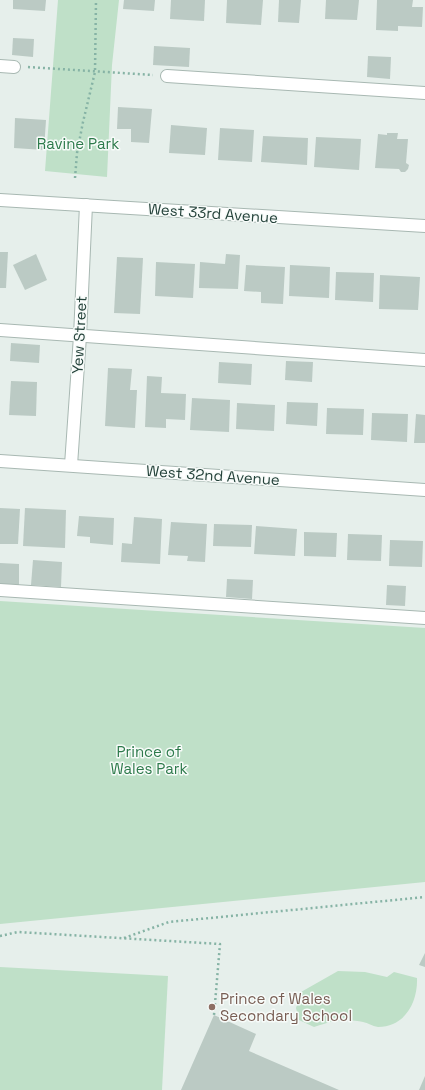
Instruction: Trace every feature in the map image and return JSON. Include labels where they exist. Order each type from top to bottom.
[{"type":"street","points":[[0,66],[14,67]]},
{"type":"street","points":[[167,76],[425,92]]},
{"type":"street","name":"West 33rd Avenue","points":[[0,200],[425,226]]},
{"type":"street","name":"Yew Street","points":[[71,466],[80,336],[86,205]]},
{"type":"street","points":[[0,330],[425,360]]},
{"type":"street","name":"West 32nd Avenue","points":[[0,462],[425,490]]},
{"type":"street","points":[[0,590],[425,618]]},
{"type":"path","points":[[75,178],[77,152],[82,122],[95,72],[96,0]]},
{"type":"path","points":[[14,67],[167,76]]},
{"type":"path","points":[[124,938],[169,922],[425,897]]},
{"type":"path","points":[[0,936],[18,932],[220,944],[214,1015]]},
{"type":"green space","name":"Ravine Park","points":[[58,0],[119,0],[112,65],[107,177],[45,171]]},
{"type":"green space","name":"Prince of Wales Park","points":[[0,601],[425,628],[425,882],[0,924]]},
{"type":"green space","points":[[0,967],[168,976],[162,1090],[0,1090]]},
{"type":"green space","points":[[338,971],[365,972],[387,977],[394,972],[417,978],[415,996],[408,1012],[396,1023],[378,1027],[365,1022],[345,1020],[332,1021],[314,1027],[299,1020],[296,1008],[301,992]]},
{"type":"building","points":[[13,0],[46,0],[45,11],[13,9]]},
{"type":"building","points":[[124,0],[155,0],[154,11],[123,9]]},
{"type":"building","points":[[171,0],[205,0],[204,21],[170,19]]},
{"type":"building","points":[[227,0],[263,0],[261,25],[226,23]]},
{"type":"building","points":[[279,0],[301,0],[299,23],[278,22]]},
{"type":"building","points":[[326,0],[359,0],[357,20],[325,19]]},
{"type":"building","points":[[377,0],[413,0],[412,7],[423,7],[422,27],[398,26],[398,31],[376,30]]},
{"type":"building","points":[[13,38],[34,39],[33,57],[12,55]]},
{"type":"building","points":[[154,46],[190,48],[189,67],[153,65]]},
{"type":"building","points":[[368,56],[391,57],[390,79],[367,77]]},
{"type":"building","points":[[118,107],[152,109],[149,143],[131,142],[131,129],[117,129]]},
{"type":"building","points":[[15,118],[46,120],[44,150],[14,148]]},
{"type":"building","points":[[171,125],[207,128],[205,155],[169,153]]},
{"type":"building","points":[[220,128],[254,130],[252,162],[218,160]]},
{"type":"building","points":[[387,133],[398,133],[397,139],[408,139],[406,163],[409,165],[405,172],[401,172],[399,169],[375,168],[378,134],[387,135]]},
{"type":"building","points":[[263,136],[308,138],[307,165],[261,162]]},
{"type":"building","points":[[316,137],[361,139],[359,170],[314,167]]},
{"type":"building","points":[[0,252],[8,252],[6,288],[0,288]]},
{"type":"building","points":[[36,254],[47,280],[25,290],[13,265]]},
{"type":"building","points":[[226,254],[240,255],[238,289],[199,288],[200,262],[225,264]]},
{"type":"building","points":[[117,257],[143,258],[140,314],[114,313]]},
{"type":"building","points":[[156,262],[195,264],[193,298],[155,296]]},
{"type":"building","points":[[246,265],[285,267],[283,304],[261,303],[261,292],[244,291]]},
{"type":"building","points":[[290,265],[330,267],[329,298],[289,296]]},
{"type":"building","points":[[336,272],[374,273],[373,302],[335,300]]},
{"type":"building","points":[[380,275],[420,277],[418,310],[379,309]]},
{"type":"building","points":[[11,343],[40,345],[39,363],[10,361]]},
{"type":"building","points":[[286,361],[313,362],[312,382],[285,380]]},
{"type":"building","points":[[219,362],[252,364],[251,385],[218,383]]},
{"type":"building","points":[[108,368],[132,369],[130,390],[137,390],[135,428],[105,426]]},
{"type":"building","points":[[147,376],[162,377],[161,393],[186,394],[185,420],[166,419],[166,428],[145,427]]},
{"type":"building","points":[[11,381],[37,382],[36,416],[9,415]]},
{"type":"building","points":[[192,398],[230,400],[229,432],[190,430]]},
{"type":"building","points":[[287,402],[318,403],[317,426],[286,424]]},
{"type":"building","points":[[237,403],[275,405],[274,431],[236,429]]},
{"type":"building","points":[[327,408],[364,409],[363,435],[326,434]]},
{"type":"building","points":[[372,413],[408,414],[407,442],[371,440]]},
{"type":"building","points":[[416,414],[425,415],[425,443],[414,443]]},
{"type":"building","points":[[0,508],[20,509],[18,544],[0,544]]},
{"type":"building","points":[[25,508],[66,510],[65,548],[23,546]]},
{"type":"building","points":[[79,516],[114,518],[113,545],[90,543],[90,537],[77,536]]},
{"type":"building","points":[[134,517],[162,519],[160,564],[121,562],[122,543],[132,544]]},
{"type":"building","points":[[171,522],[207,524],[205,562],[187,561],[188,556],[168,555]]},
{"type":"building","points":[[214,524],[252,525],[251,547],[213,546]]},
{"type":"building","points":[[256,526],[297,529],[295,556],[254,554]]},
{"type":"building","points":[[304,532],[337,533],[336,557],[304,556]]},
{"type":"building","points":[[348,534],[382,535],[381,561],[347,560]]},
{"type":"building","points":[[390,540],[423,541],[422,567],[389,566]]},
{"type":"building","points":[[33,560],[62,562],[61,587],[31,585]]},
{"type":"building","points":[[0,563],[19,564],[19,585],[0,585]]},
{"type":"building","points":[[227,579],[253,580],[252,599],[226,597]]},
{"type":"building","points":[[387,585],[406,586],[405,606],[386,605]]},
{"type":"building","points":[[425,953],[425,967],[419,965]]},
{"type":"building","points":[[214,1015],[256,1034],[249,1051],[339,1090],[181,1090]]},
{"type":"building","points":[[425,1076],[425,1090],[419,1090]]},
{"type":"place","name":"Prince of Wales Secondary School","points":[[212,1007]]}]
